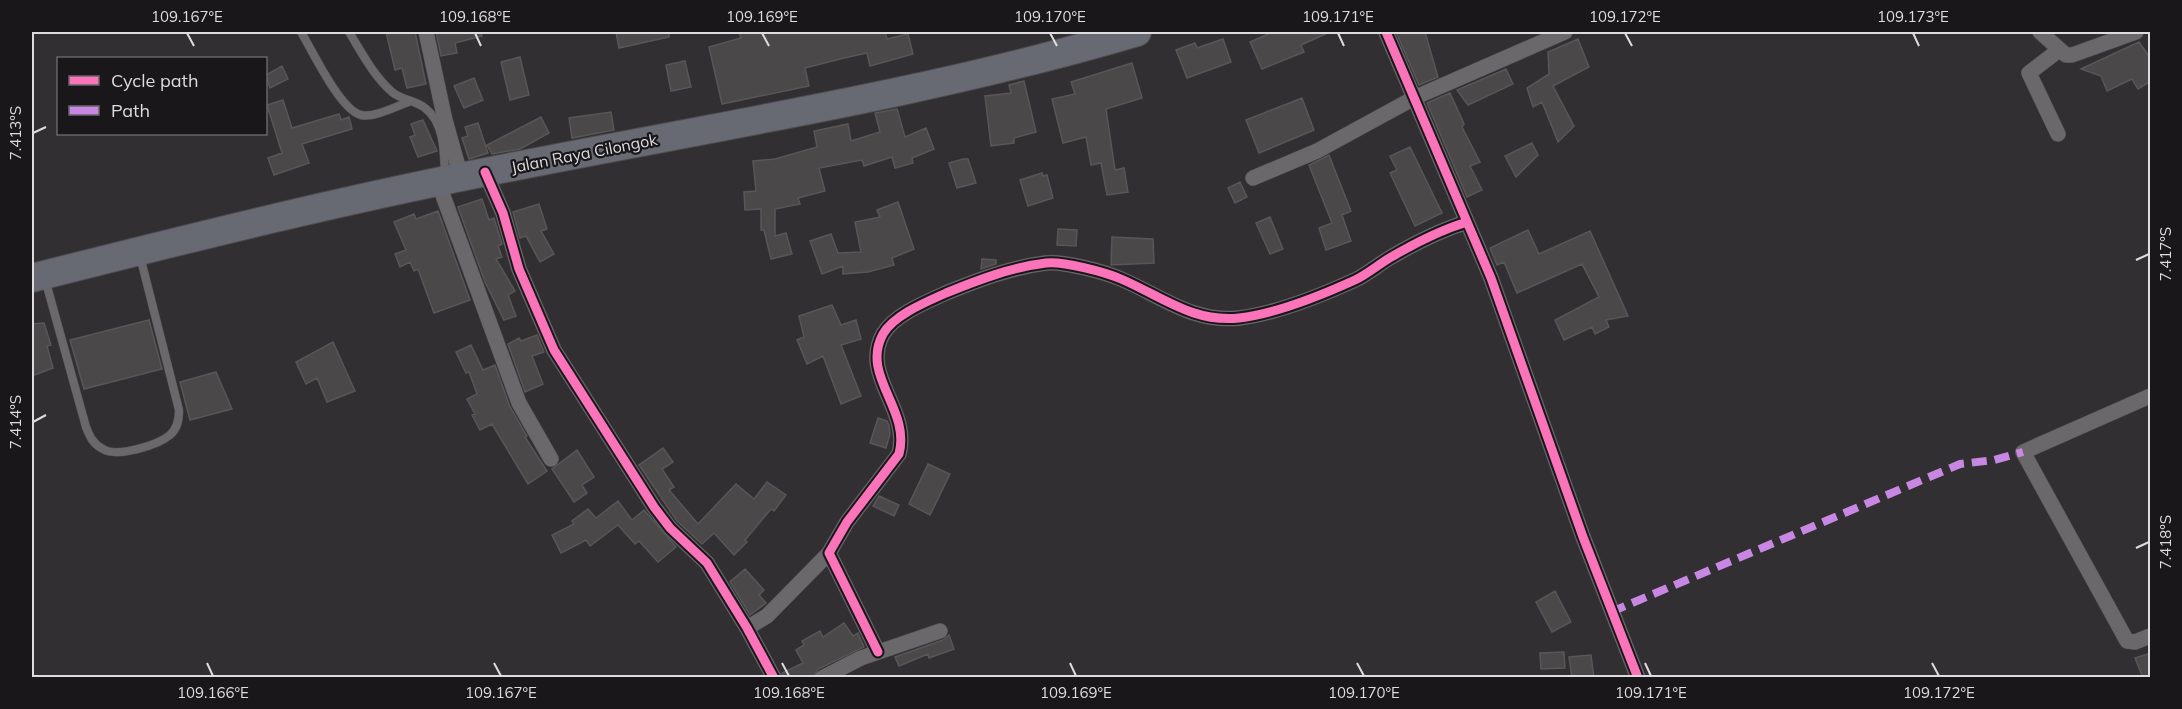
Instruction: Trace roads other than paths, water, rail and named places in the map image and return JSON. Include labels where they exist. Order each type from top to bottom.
[{"type":"highway","name":"Jalan Raya Cilongok","points":[[38,276],[458,178],[830,106],[1069,52],[1137,32]]},
{"type":"street","points":[[426,32],[458,178],[519,403],[551,459]]},
{"type":"street","points":[[1386,32],[1416,97],[1491,278],[1603,591],[1638,678]]},
{"type":"street","points":[[1253,178],[1317,151],[1416,97],[1565,32]]},
{"type":"street","points":[[2040,32],[2066,55],[2072,55],[2136,32]]},
{"type":"street","points":[[2143,32],[2151,35]]},
{"type":"street","points":[[2058,134],[2029,74],[2059,50]]},
{"type":"street","points":[[458,178],[503,213],[519,269],[554,350],[635,481],[670,528],[707,563],[747,628],[774,678]]},
{"type":"street","points":[[747,628],[767,616],[829,553],[847,522],[892,466],[902,444],[895,407],[878,371],[876,349],[884,331],[897,319],[939,296],[977,280],[1048,263],[1120,278],[1182,310],[1214,319],[1240,318],[1307,298],[1356,279],[1441,230],[1467,222]]},
{"type":"street","points":[[2151,396],[2023,452],[2127,641],[2136,642],[2151,636]]},
{"type":"street","points":[[829,553],[878,652]]},
{"type":"street","points":[[822,678],[878,652],[940,631]]},
{"type":"lane","points":[[301,32],[339,95],[359,114],[368,115],[411,101]]},
{"type":"lane","points":[[349,32],[373,72],[393,93],[424,107],[438,126],[458,178]]},
{"type":"lane","points":[[38,276],[89,435],[93,442],[105,451],[124,453],[169,437],[179,420],[179,410],[138,252]]}]
